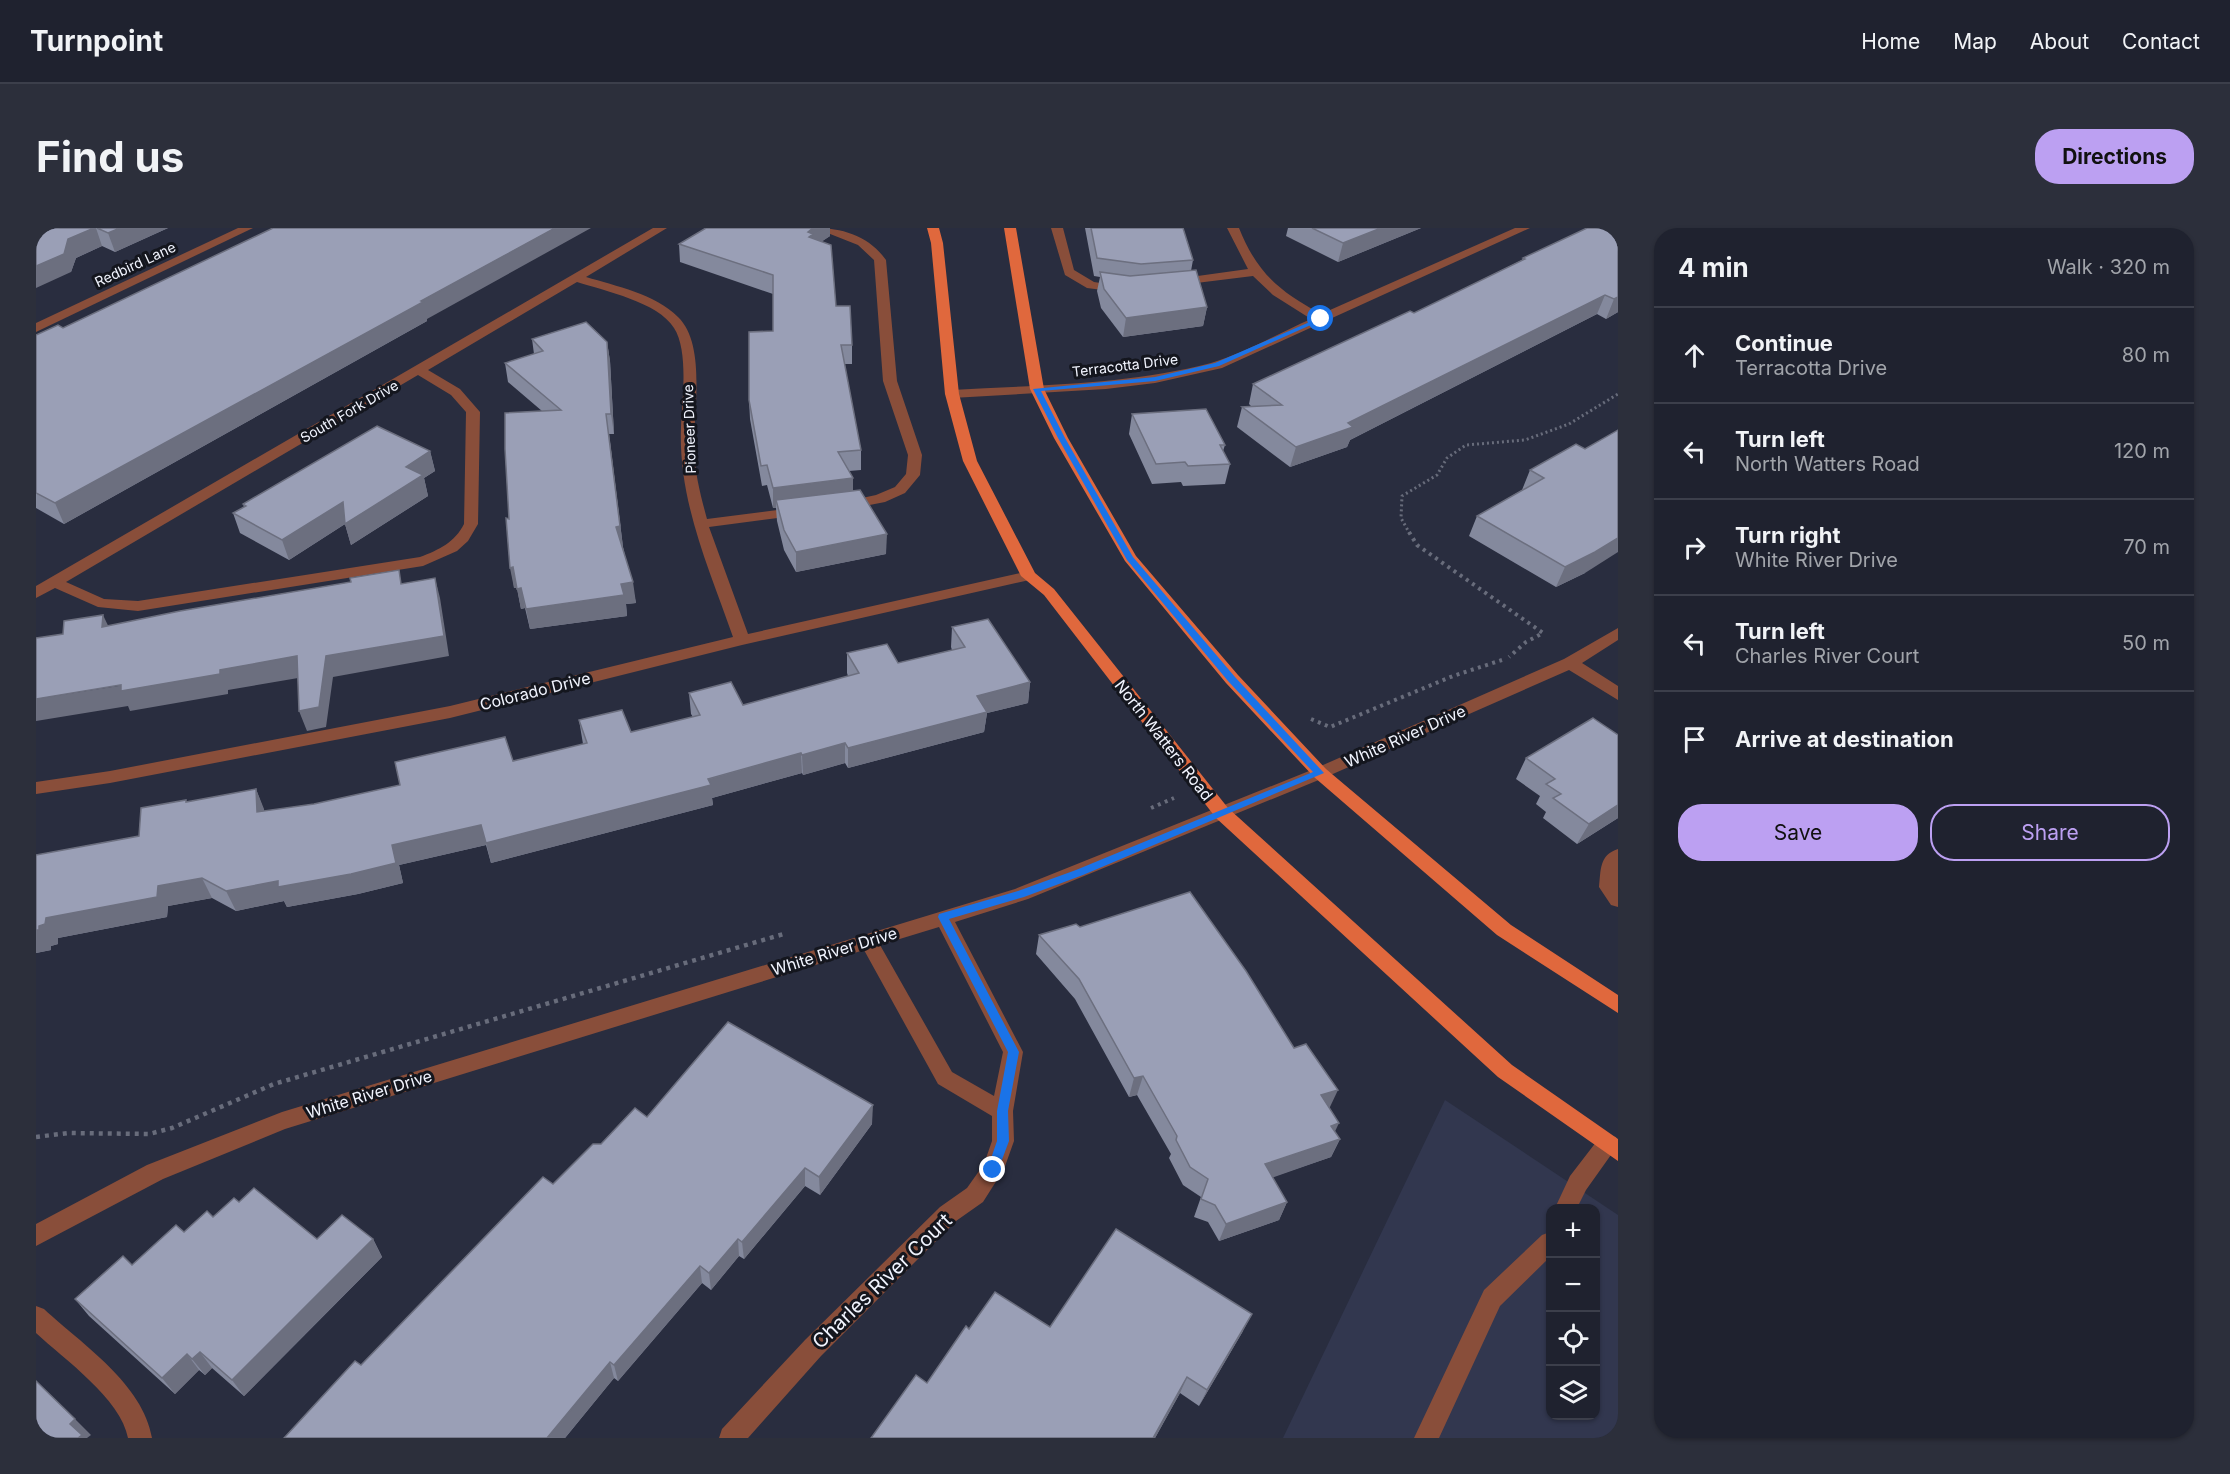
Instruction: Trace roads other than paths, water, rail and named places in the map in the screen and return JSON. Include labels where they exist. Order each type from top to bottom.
[{"type":"main road","name":"North Watters Road","points":[[933,228],[937,243],[952,394],[970,461],[1029,576],[1048,592],[1222,813],[1505,1071],[1613,1148]]},
{"type":"main road","points":[[1010,228],[1037,389],[1061,438],[1130,558],[1232,679],[1320,773],[1504,930],[1618,1005]]},
{"type":"street","name":"Redbird Lane","points":[[36,328],[248,228]]},
{"type":"street","name":"South Fork Drive","points":[[36,593],[661,228]]},
{"type":"street","points":[[700,524],[880,499],[900,490],[913,475],[915,455],[890,381],[880,260],[874,250],[862,242],[821,228]]},
{"type":"street","points":[[1057,228],[1065,264],[1078,279],[1107,289],[1132,289]]},
{"type":"street","points":[[1233,228],[1241,250],[1255,272],[1282,297],[1321,319]]},
{"type":"street","name":"Terracotta Drive","points":[[952,394],[1155,379],[1217,365],[1524,228]]},
{"type":"street","points":[[1163,285],[1255,272]]},
{"type":"street","name":"Pioneer Drive","points":[[577,278],[645,302],[667,314],[682,329],[687,348],[688,464],[700,524],[742,640]]},
{"type":"street","points":[[55,582],[94,603],[114,607],[138,606],[423,561],[441,555],[466,536],[471,524],[473,412],[463,396],[448,385],[418,370]]},
{"type":"street","name":"Colorado Drive","points":[[36,788],[110,777],[450,712],[742,640],[1029,576]]},
{"type":"street","name":"White River Drive","points":[[36,1236],[155,1172],[282,1121],[1021,894],[1080,873],[1320,773],[1570,663],[1618,633]]},
{"type":"street","points":[[1570,663],[1618,694]]},
{"type":"street","points":[[1618,856],[1611,861],[1608,887],[1618,900]]},
{"type":"street","name":"Charles River Court","points":[[731,1438],[822,1340],[948,1214],[975,1195],[993,1170],[1003,1141],[1002,1111],[1013,1052],[943,917]]},
{"type":"street","points":[[868,940],[945,1078],[1002,1111]]},
{"type":"street","points":[[1568,1204],[1578,1183],[1613,1148]]},
{"type":"street","points":[[1426,1438],[1492,1298],[1546,1247]]},
{"type":"street","points":[[36,1317],[119,1394],[137,1420],[140,1438]]}]
